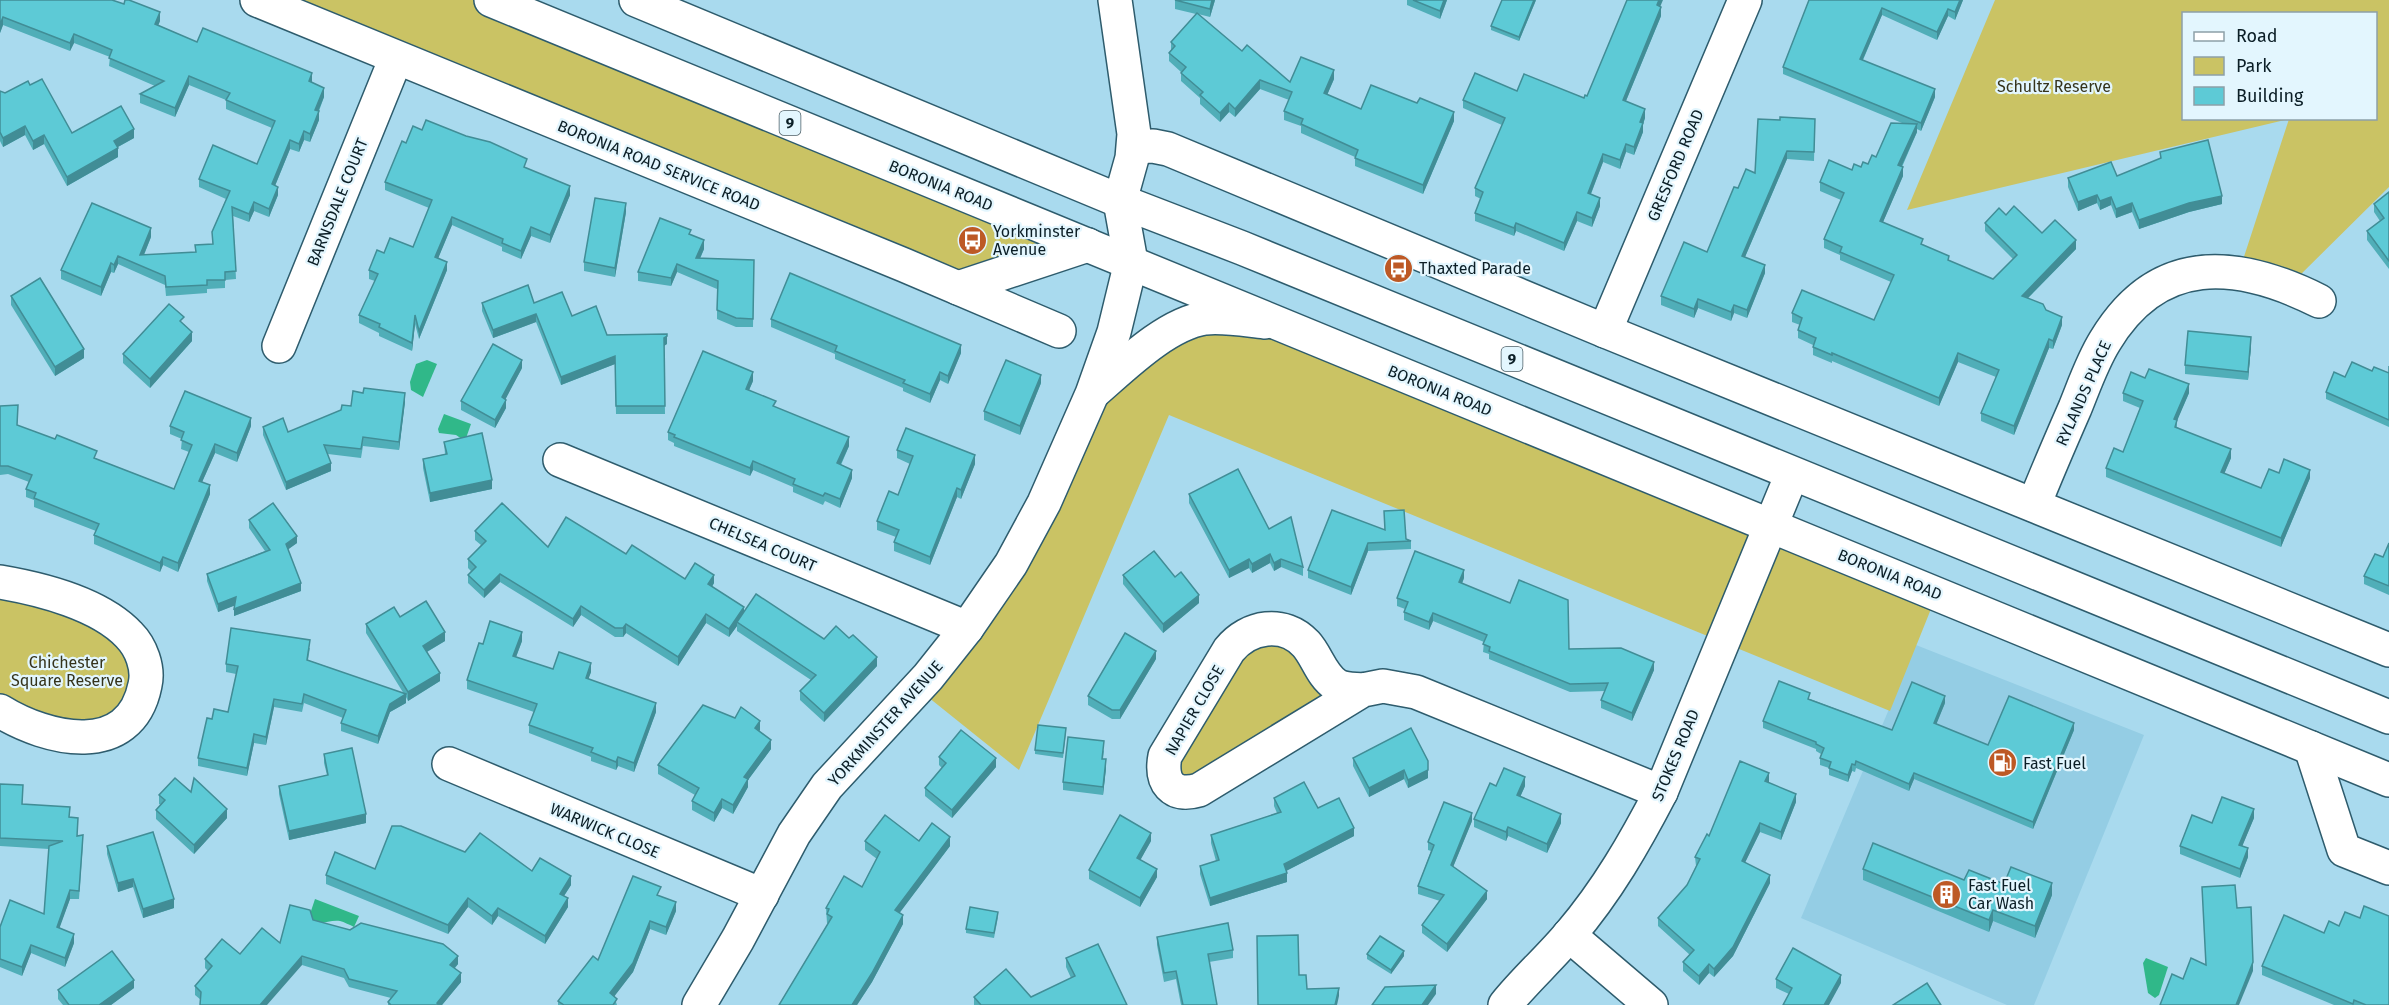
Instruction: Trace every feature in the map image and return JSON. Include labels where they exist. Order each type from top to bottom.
[{"type":"street","name":"BORONIA ROAD SERVICE ROAD","points":[[257,0],[1059,331]]},
{"type":"street","name":"BORONIA ROAD","points":[[491,0],[2389,780]]},
{"type":"street","name":"9","points":[[636,0],[1120,201],[1242,248],[2389,717]]},
{"type":"street","points":[[1115,0],[1134,147],[1120,201]]},
{"type":"street","name":"GRESFORD ROAD","points":[[1605,331],[1745,0]]},
{"type":"street","name":"BARNSDALE COURT","points":[[279,346],[396,58]]},
{"type":"street","points":[[1134,147],[1153,146],[1168,149],[1605,331],[2389,650]]},
{"type":"street","name":"YORKMINSTER AVENUE","points":[[699,1005],[738,939],[794,834],[827,786],[903,705],[967,628],[1011,564],[1044,503],[1092,394],[1114,332],[1131,262],[1120,201]]},
{"type":"street","points":[[958,288],[1088,245]]},
{"type":"street","name":"RYLANDS PLACE","points":[[2034,505],[2104,342],[2128,310],[2144,295],[2181,276],[2223,271],[2272,280],[2319,301]]},
{"type":"street","points":[[1092,394],[1144,350],[1185,324],[1207,318],[1279,324]]},
{"type":"street","name":"CHELSEA COURT","points":[[560,460],[967,628]]},
{"type":"street","name":"STOKES ROAD","points":[[1505,1005],[1569,936],[1613,876],[1639,835],[1661,792],[1792,474]]},
{"type":"street","points":[[0,582],[61,598],[118,625],[131,637],[141,653],[146,681],[136,712],[123,725],[108,733],[89,737],[71,738],[50,734],[31,728],[0,711]]},
{"type":"street","name":"NAPIER CLOSE","points":[[1362,690],[1199,790],[1188,794],[1170,787],[1166,782],[1163,765],[1170,748],[1229,650],[1235,642],[1265,628],[1280,629],[1294,634],[1306,644],[1332,681],[1344,688],[1362,690],[1383,686],[1416,692],[1661,792]]},
{"type":"street","points":[[2311,748],[2344,850],[2389,868]]},
{"type":"street","name":"WARWICK CLOSE","points":[[448,764],[762,895]]},
{"type":"street","points":[[1569,936],[1651,1005]]},
{"type":"shaded area","points":[[427,360],[437,364],[423,397],[411,390],[410,382],[416,364]]},
{"type":"shaded area","points":[[444,414],[471,424],[465,441],[456,435],[439,433],[438,429]]},
{"type":"shaded area","points":[[1916,645],[2144,735],[2034,1005],[2007,1005],[1801,918]]},
{"type":"shaded area","points":[[315,899],[359,916],[354,927],[340,921],[315,922],[310,914]]},
{"type":"shaded area","points":[[2146,958],[2168,967],[2159,995],[2155,998],[2148,993],[2143,963]]},
{"type":"green space","points":[[257,0],[491,0],[1088,245],[958,288]]},
{"type":"green space","name":"Schultz Reserve","points":[[1995,0],[2389,0],[2389,187],[2289,286],[2239,272],[2289,120],[2377,120],[2377,12],[2182,12],[2182,120],[2285,120],[1907,210]]},
{"type":"green space","points":[[1225,318],[1937,594],[1890,711],[1169,415],[1019,770],[918,689],[928,677],[1092,394]]},
{"type":"green space","name":"Chichester Square Reserve","points":[[0,582],[61,598],[145,667],[108,733],[0,711]]},
{"type":"green space","points":[[1265,628],[1337,686],[1208,786],[1165,782],[1229,650]]},
{"type":"building","points":[[0,0],[112,0],[124,4],[125,0],[129,0],[160,12],[155,24],[197,42],[203,28],[312,73],[309,81],[324,88],[315,110],[319,111],[310,134],[304,131],[299,144],[290,140],[272,184],[278,187],[269,209],[254,202],[249,214],[232,207],[236,271],[225,272],[225,280],[207,280],[207,285],[166,287],[165,276],[118,256],[114,265],[111,263],[101,287],[61,270],[92,203],[151,228],[140,255],[196,252],[195,245],[213,244],[212,232],[230,191],[199,179],[213,145],[257,164],[275,121],[226,100],[230,93],[189,76],[175,108],[140,94],[164,81],[109,58],[112,50],[74,34],[70,43],[3,17],[0,25]]},
{"type":"building","points":[[1175,0],[1212,0],[1210,9]]},
{"type":"building","points":[[1413,0],[1444,0],[1440,11]]},
{"type":"building","points":[[1502,0],[1534,0],[1519,37],[1491,26]]},
{"type":"building","points":[[1627,0],[1659,0],[1657,5],[1661,7],[1623,100],[1645,109],[1640,122],[1643,123],[1634,147],[1626,144],[1620,160],[1603,154],[1588,193],[1600,198],[1592,218],[1577,212],[1564,243],[1516,223],[1514,228],[1475,213],[1483,192],[1475,188],[1505,118],[1463,100],[1475,73],[1517,91],[1524,74],[1584,98],[1585,95],[1587,96]]},
{"type":"building","points":[[1809,0],[1960,0],[1955,12],[1948,9],[1937,32],[1882,8],[1860,59],[1935,89],[1921,123],[1783,67]]},
{"type":"building","points":[[1197,13],[1242,51],[1247,45],[1290,82],[1301,57],[1334,70],[1324,93],[1361,109],[1371,85],[1417,103],[1420,98],[1454,112],[1423,185],[1355,158],[1358,150],[1301,124],[1303,119],[1284,111],[1292,92],[1260,80],[1235,109],[1229,103],[1220,113],[1200,95],[1203,92],[1181,73],[1186,67],[1169,53],[1175,46],[1171,42]]},
{"type":"building","points":[[42,79],[72,133],[121,106],[134,129],[114,141],[118,148],[67,177],[44,135],[33,141],[25,126],[3,138],[0,132],[0,91],[5,93],[28,81],[30,85]]},
{"type":"building","points":[[1780,117],[1815,119],[1814,152],[1787,151],[1742,256],[1765,265],[1747,310],[1734,305],[1731,312],[1698,299],[1694,309],[1661,296],[1684,242],[1707,252],[1734,187],[1738,188],[1746,169],[1755,173],[1758,119],[1780,120]]},
{"type":"building","points":[[426,120],[466,136],[490,142],[527,159],[524,167],[570,186],[550,235],[531,227],[521,251],[502,243],[503,239],[452,217],[435,257],[447,262],[419,331],[415,315],[412,343],[379,327],[380,324],[359,315],[378,274],[369,270],[377,250],[384,253],[390,238],[413,247],[432,200],[385,182],[402,141],[406,143],[413,126],[422,130]]},
{"type":"building","points":[[1891,123],[1917,124],[1898,165],[1903,167],[1880,221],[1923,239],[1921,244],[1949,256],[1948,260],[1993,279],[2017,255],[1985,223],[1999,208],[2006,215],[2014,206],[2042,233],[2055,220],[2076,240],[2022,296],[2043,304],[2046,310],[2062,317],[2053,341],[2049,339],[2014,426],[1981,413],[1999,370],[1958,353],[1939,398],[1813,347],[1816,338],[1798,330],[1802,318],[1792,313],[1802,290],[1874,320],[1894,275],[1840,252],[1842,247],[1824,239],[1844,193],[1820,182],[1829,160],[1852,170],[1854,164],[1861,167],[1863,162],[1868,164],[1872,155],[1876,157]]},
{"type":"building","points":[[2208,140],[2222,196],[2189,203],[2139,220],[2132,203],[2116,209],[2111,197],[2100,201],[2097,195],[2078,202],[2068,178],[2111,162],[2117,176],[2161,158],[2160,152]]},
{"type":"building","points":[[2389,192],[2389,261],[2367,231],[2384,218],[2374,204]]},
{"type":"building","points":[[595,198],[626,203],[615,268],[584,262]]},
{"type":"building","points":[[660,218],[691,230],[689,234],[704,240],[696,258],[754,260],[753,319],[736,318],[717,310],[718,281],[677,264],[671,278],[638,272]]},
{"type":"building","points":[[790,273],[961,345],[948,376],[940,372],[930,394],[903,383],[905,380],[835,351],[837,346],[771,319]]},
{"type":"building","points":[[40,278],[84,349],[55,367],[11,296]]},
{"type":"building","points":[[528,285],[534,303],[562,292],[572,316],[596,306],[607,335],[667,334],[664,338],[665,406],[616,406],[615,356],[561,377],[536,314],[493,330],[482,303]]},
{"type":"building","points":[[169,304],[184,317],[180,321],[192,332],[150,379],[123,354]]},
{"type":"building","points":[[2188,331],[2251,337],[2248,372],[2185,365]]},
{"type":"building","points":[[493,344],[522,360],[502,397],[506,400],[495,420],[461,401]]},
{"type":"building","points":[[703,351],[753,372],[746,389],[776,401],[773,406],[849,437],[837,463],[852,470],[840,499],[825,493],[823,496],[793,484],[795,479],[753,461],[750,468],[674,437],[675,435],[668,432]]},
{"type":"building","points":[[1006,360],[1041,375],[1020,426],[984,411]]},
{"type":"building","points":[[2352,362],[2372,371],[2374,367],[2389,373],[2389,420],[2326,392],[2334,372],[2345,377]]},
{"type":"building","points":[[2149,369],[2189,384],[2174,419],[2177,420],[2175,427],[2231,449],[2221,472],[2261,488],[2269,469],[2279,473],[2284,459],[2310,470],[2281,538],[2106,468],[2114,448],[2123,452],[2143,401],[2123,393],[2131,372],[2145,378]]},
{"type":"building","points":[[364,388],[405,393],[399,442],[363,437],[361,449],[324,445],[331,463],[286,482],[263,427],[283,418],[288,432],[341,410],[342,405],[351,406],[353,391],[363,393]]},
{"type":"building","points":[[185,391],[251,418],[237,453],[215,444],[199,481],[210,485],[178,563],[163,557],[160,563],[94,535],[99,524],[34,498],[36,493],[26,489],[32,475],[8,466],[0,466],[0,406],[18,405],[17,425],[55,439],[57,435],[97,451],[94,458],[174,489],[192,445],[181,440],[184,432],[170,426]]},
{"type":"building","points":[[906,428],[975,455],[961,490],[957,488],[930,557],[894,542],[899,530],[877,521],[889,491],[898,495],[913,456],[897,450]]},
{"type":"building","points":[[482,433],[492,480],[430,493],[423,459],[447,454],[444,442]]},
{"type":"building","points":[[1238,469],[1269,529],[1291,517],[1303,567],[1281,559],[1274,563],[1270,554],[1252,564],[1249,559],[1229,570],[1189,494]]},
{"type":"building","points":[[273,503],[297,536],[286,544],[301,583],[234,609],[236,597],[218,604],[207,574],[270,550],[249,520]]},
{"type":"building","points":[[502,503],[548,547],[566,517],[626,554],[632,545],[685,579],[695,563],[714,575],[708,584],[744,607],[729,629],[706,614],[678,657],[626,624],[623,628],[615,628],[581,606],[573,619],[500,574],[484,590],[468,575],[476,567],[468,559],[486,541],[475,531]]},
{"type":"building","points":[[1332,510],[1385,530],[1384,511],[1404,510],[1406,539],[1411,541],[1368,543],[1351,587],[1308,570]]},
{"type":"building","points":[[2389,543],[2389,586],[2364,576],[2375,554],[2383,557]]},
{"type":"building","points":[[1154,551],[1175,577],[1181,572],[1199,595],[1163,624],[1123,575]]},
{"type":"building","points":[[1415,551],[1464,570],[1459,582],[1510,603],[1519,580],[1568,600],[1569,649],[1621,648],[1654,662],[1632,713],[1601,700],[1608,683],[1570,684],[1489,651],[1490,647],[1483,644],[1487,635],[1433,613],[1429,622],[1404,612],[1408,602],[1397,598]]},
{"type":"building","points":[[756,594],[824,639],[836,626],[849,638],[853,635],[877,657],[824,713],[800,691],[816,675],[737,622]]},
{"type":"building","points":[[426,601],[445,632],[423,646],[440,673],[408,692],[366,624],[394,607],[400,617]]},
{"type":"building","points":[[490,621],[522,632],[513,656],[553,669],[559,652],[591,663],[586,678],[656,703],[634,763],[618,757],[616,762],[591,752],[593,748],[529,725],[537,704],[467,680],[479,643],[483,644]]},
{"type":"building","points":[[231,628],[310,640],[307,660],[406,694],[390,704],[378,736],[341,723],[346,710],[304,694],[302,704],[274,699],[266,737],[254,734],[247,768],[198,758],[207,718],[212,719],[214,709],[228,712],[238,666],[226,664]]},
{"type":"building","points":[[1125,633],[1156,651],[1120,710],[1112,710],[1088,696]]},
{"type":"building","points":[[1779,681],[1810,693],[1808,699],[1892,730],[1912,682],[1945,696],[1934,723],[1988,745],[2009,696],[2074,723],[2033,822],[1914,773],[1909,784],[1856,761],[1855,765],[1852,764],[1848,775],[1829,768],[1831,762],[1820,758],[1824,748],[1816,742],[1763,721]]},
{"type":"building","points":[[703,705],[735,718],[741,707],[760,721],[755,728],[771,740],[744,777],[748,779],[733,805],[722,799],[714,813],[692,801],[699,788],[658,765]]},
{"type":"building","points":[[1038,725],[1066,728],[1063,753],[1035,750]]},
{"type":"building","points":[[1411,728],[1428,761],[1428,770],[1408,780],[1404,770],[1369,788],[1353,758]]},
{"type":"building","points":[[961,730],[996,758],[952,810],[925,788],[946,763],[939,757]]},
{"type":"building","points":[[1068,737],[1104,741],[1102,759],[1106,759],[1103,787],[1063,782]]},
{"type":"building","points":[[352,748],[366,814],[289,831],[279,786],[328,775],[324,754]]},
{"type":"building","points":[[1740,761],[1769,773],[1765,781],[1796,794],[1781,832],[1760,823],[1742,861],[1770,875],[1733,947],[1714,969],[1709,964],[1699,976],[1683,962],[1694,950],[1658,918],[1687,885],[1700,859],[1695,857],[1707,834],[1709,836]]},
{"type":"building","points":[[1504,768],[1525,777],[1517,795],[1561,814],[1547,844],[1508,827],[1506,832],[1474,819],[1490,783],[1496,786]]},
{"type":"building","points":[[175,778],[191,792],[194,778],[227,809],[194,845],[156,810],[165,800],[159,795]]},
{"type":"building","points":[[1304,782],[1318,808],[1339,798],[1354,828],[1284,864],[1287,873],[1210,898],[1200,866],[1219,860],[1211,835],[1281,812],[1274,798]]},
{"type":"building","points":[[0,784],[23,785],[22,804],[70,807],[69,817],[78,818],[77,836],[83,835],[79,891],[70,890],[57,927],[74,934],[65,958],[31,945],[22,967],[0,959],[0,927],[10,900],[44,914],[49,846],[63,841],[0,838]]},
{"type":"building","points":[[2222,797],[2254,809],[2239,845],[2248,848],[2240,869],[2180,846],[2192,815],[2212,823]]},
{"type":"building","points":[[1444,802],[1472,813],[1451,865],[1487,891],[1447,944],[1422,925],[1444,895],[1418,886],[1434,845],[1428,842]]},
{"type":"building","points":[[885,815],[919,841],[932,823],[950,837],[895,910],[903,915],[852,1005],[779,1005],[832,917],[827,914],[829,909],[826,908],[844,876],[862,887],[880,852],[865,841]]},
{"type":"building","points":[[1120,815],[1151,833],[1137,858],[1157,869],[1140,898],[1089,870]]},
{"type":"building","points":[[392,826],[401,826],[465,852],[480,833],[532,871],[540,858],[571,876],[560,894],[568,898],[545,936],[498,908],[492,916],[468,898],[448,925],[326,875],[335,852],[375,869]]},
{"type":"building","points":[[153,832],[174,899],[143,909],[133,879],[118,883],[107,846]]},
{"type":"building","points":[[1873,843],[1964,880],[1969,870],[2004,884],[2011,867],[2052,883],[2035,926],[1993,910],[1989,920],[1863,869]]},
{"type":"building","points":[[633,876],[661,887],[657,895],[676,902],[666,927],[650,921],[633,963],[610,993],[617,999],[613,1005],[564,1005],[558,1001],[593,956],[598,960]]},
{"type":"building","points":[[2235,885],[2237,908],[2251,907],[2253,962],[2236,1005],[2160,1005],[2172,974],[2183,979],[2191,958],[2206,965],[2202,887]]},
{"type":"building","points":[[290,905],[310,910],[313,920],[350,930],[361,923],[443,944],[458,956],[450,965],[461,973],[437,1003],[440,1005],[391,1005],[388,1002],[397,991],[349,979],[344,969],[302,956],[260,1005],[200,1005],[201,992],[195,986],[212,966],[205,959],[222,939],[240,954],[262,928],[280,943]]},
{"type":"building","points":[[2364,906],[2389,916],[2389,1005],[2366,1005],[2354,1000],[2353,1004],[2262,966],[2284,915],[2324,933],[2329,921],[2339,926],[2345,912],[2360,918]]},
{"type":"building","points":[[970,907],[998,912],[994,933],[966,929]]},
{"type":"building","points":[[1228,923],[1233,950],[1208,954],[1217,1005],[1183,1005],[1176,971],[1164,973],[1157,937]]},
{"type":"building","points":[[1298,935],[1299,975],[1306,975],[1307,989],[1339,988],[1335,1005],[1258,1005],[1257,936]]},
{"type":"building","points":[[1380,936],[1404,951],[1391,970],[1367,954]]},
{"type":"building","points":[[1098,944],[1127,1005],[981,1005],[974,997],[1006,969],[1031,997],[1075,976],[1066,958]]},
{"type":"building","points":[[1793,948],[1841,975],[1824,1005],[1783,1005],[1792,988],[1776,979]]},
{"type":"building","points":[[112,951],[134,980],[99,1005],[69,1005],[58,990]]},
{"type":"building","points":[[1927,983],[1941,1005],[1893,1005]]},
{"type":"building","points":[[1436,985],[1422,1005],[1372,1005],[1385,987]]},
{"type":"place","name":"Yorkminster Avenue","points":[[972,240]]},
{"type":"place","name":"Thaxted Parade","points":[[1398,268]]},
{"type":"place","name":"Fast Fuel","points":[[2002,763]]},
{"type":"place","name":"Fast Fuel Car Wash","points":[[1947,894]]}]
